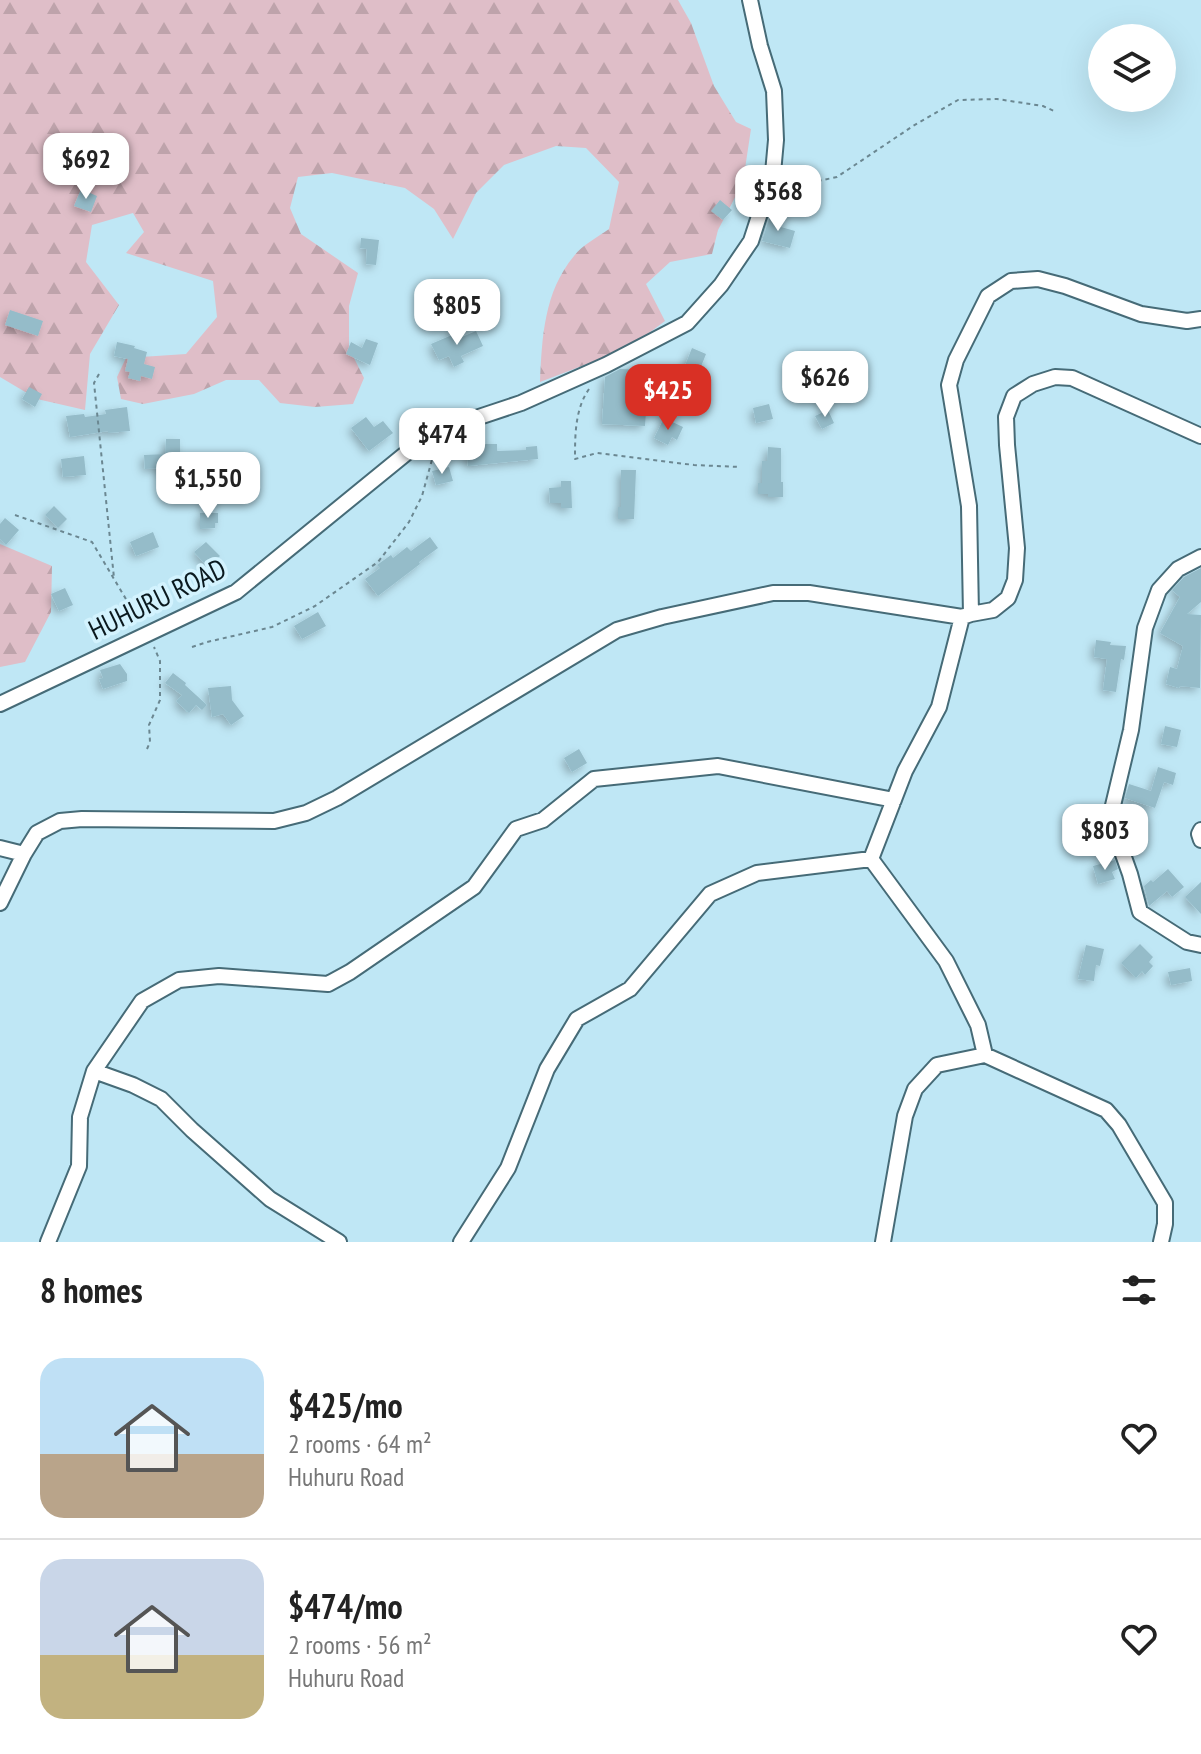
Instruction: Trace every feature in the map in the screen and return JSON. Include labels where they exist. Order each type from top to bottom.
[{"type":"street","name":"HUHURU ROAD","points":[[0,704],[236,592],[420,442],[578,378],[687,323],[721,285],[751,241],[773,173],[776,140],[774,91],[750,0]]},
{"type":"street","points":[[871,859],[905,771],[939,707],[966,615],[969,506],[949,385],[956,360],[988,296],[1011,281],[1038,279],[1141,314],[1187,321],[1201,319]]},
{"type":"street","points":[[0,903],[37,833],[60,821],[274,821],[306,813],[337,798],[617,630],[773,593],[809,593],[966,615],[993,610],[1008,598],[1015,580],[1017,548],[1006,417],[1014,396],[1033,384],[1055,377],[1072,378],[1201,436]]},
{"type":"street","points":[[1201,557],[1178,569],[1159,590],[1145,628],[1131,730],[1110,818],[1140,912],[1187,942],[1201,945]]},
{"type":"street","points":[[48,1242],[79,1166],[80,1117],[94,1071],[142,1001],[179,980],[219,976],[328,984],[474,887],[516,829],[543,820],[594,779],[718,766],[894,800]]},
{"type":"street","points":[[1201,830],[1201,840]]},
{"type":"street","points":[[0,848],[24,854]]},
{"type":"street","points":[[871,859],[946,961],[978,1025],[985,1055]]},
{"type":"street","points":[[461,1242],[508,1168],[547,1069],[577,1019],[630,989],[710,894],[757,873],[871,859]]},
{"type":"street","points":[[883,1242],[905,1116],[915,1089],[937,1065],[985,1055],[1106,1110],[1119,1125],[1165,1203],[1161,1242]]},
{"type":"street","points":[[94,1071],[161,1099],[270,1199],[339,1242]]},
{"type":"path","points":[[773,173],[797,180],[818,181],[837,177],[958,100],[997,99],[1043,106],[1054,111]]},
{"type":"path","points":[[99,374],[94,383],[114,579]]},
{"type":"path","points":[[590,387],[582,398],[575,432],[575,459],[597,453],[694,465],[740,467]]},
{"type":"path","points":[[192,647],[272,627],[315,606],[378,562],[409,522],[422,496],[433,456],[427,439]]},
{"type":"path","points":[[15,515],[92,542],[147,634],[160,661],[161,682],[160,700],[149,725],[150,742],[147,749]]},
{"type":"green space","points":[[0,0],[678,0],[691,23],[714,86],[736,122],[751,129],[743,182],[718,230],[712,254],[670,262],[646,284],[665,321],[629,348],[540,382],[546,316],[556,285],[577,252],[609,229],[619,182],[586,148],[556,146],[504,165],[476,193],[453,239],[434,209],[405,188],[332,173],[298,177],[290,208],[301,234],[358,273],[349,306],[349,348],[364,378],[353,404],[315,407],[280,403],[259,380],[226,380],[194,394],[143,404],[121,399],[117,377],[126,358],[186,354],[217,317],[213,281],[126,253],[144,232],[133,213],[92,225],[86,262],[119,305],[90,354],[85,410],[37,399],[0,377]]},
{"type":"green space","points":[[0,544],[52,566],[51,612],[25,662],[0,667]]},
{"type":"building","points":[[81,189],[97,196],[91,212],[74,206]]},
{"type":"building","points":[[720,200],[732,210],[723,220],[711,211]]},
{"type":"building","points":[[770,216],[783,219],[781,227],[795,231],[790,248],[762,241]]},
{"type":"building","points":[[361,238],[379,240],[376,265],[366,264],[367,249],[360,248]]},
{"type":"building","points":[[10,310],[43,321],[38,336],[5,325]]},
{"type":"building","points":[[476,331],[483,346],[461,356],[464,362],[454,367],[449,356],[439,360],[431,344],[459,332],[462,337]]},
{"type":"building","points":[[366,339],[378,343],[370,365],[346,354],[351,342],[362,348]]},
{"type":"building","points":[[117,342],[147,352],[144,364],[155,367],[152,379],[141,376],[140,381],[128,378],[130,372],[125,371],[128,359],[114,356]]},
{"type":"building","points":[[692,348],[706,354],[698,374],[684,368]]},
{"type":"building","points":[[620,369],[649,370],[645,426],[602,424],[605,377]]},
{"type":"building","points":[[29,387],[42,394],[35,407],[22,399]]},
{"type":"building","points":[[769,404],[773,419],[756,423],[753,408]]},
{"type":"building","points":[[127,407],[130,431],[70,437],[66,416],[106,414],[105,410]]},
{"type":"building","points":[[828,410],[834,423],[822,429],[815,416]]},
{"type":"building","points":[[366,417],[374,427],[383,421],[393,433],[369,451],[351,428]]},
{"type":"building","points":[[664,418],[683,427],[677,440],[672,437],[668,445],[654,438]]},
{"type":"building","points":[[166,439],[180,439],[175,474],[162,473],[162,468],[145,469],[144,455],[165,454]]},
{"type":"building","points":[[485,444],[497,444],[497,451],[526,450],[526,447],[537,446],[538,459],[468,466],[467,454],[485,452]]},
{"type":"building","points":[[768,447],[781,448],[783,497],[758,494],[758,483],[762,483],[762,461],[767,461]]},
{"type":"building","points":[[84,456],[86,475],[63,477],[61,459]]},
{"type":"building","points":[[449,467],[453,481],[436,485],[432,471]]},
{"type":"building","points":[[621,470],[636,470],[634,519],[618,519]]},
{"type":"building","points":[[561,481],[571,481],[572,508],[561,508],[561,503],[550,503],[549,488],[561,487]]},
{"type":"building","points":[[54,506],[67,519],[58,528],[45,515]]},
{"type":"building","points":[[200,513],[218,513],[215,528],[200,529]]},
{"type":"building","points":[[5,518],[19,530],[6,545],[0,539],[0,524]]},
{"type":"building","points":[[153,532],[159,547],[136,556],[130,542]]},
{"type":"building","points":[[430,537],[438,548],[378,596],[365,579],[380,568],[377,565],[407,547],[411,551]]},
{"type":"building","points":[[206,542],[220,556],[208,567],[194,552]]},
{"type":"building","points":[[1201,568],[1201,602],[1187,614],[1201,615],[1200,688],[1179,688],[1166,684],[1170,667],[1177,669],[1183,646],[1160,633],[1180,597],[1172,590],[1184,577]]},
{"type":"building","points":[[65,588],[73,605],[59,611],[51,594]]},
{"type":"building","points":[[318,612],[326,626],[302,639],[294,626]]},
{"type":"building","points":[[1096,640],[1126,646],[1116,692],[1103,690],[1107,659],[1094,657]]},
{"type":"building","points":[[120,664],[127,674],[127,681],[103,689],[100,670]]},
{"type":"building","points":[[173,673],[207,705],[202,710],[196,705],[189,713],[176,701],[182,695],[165,683]]},
{"type":"building","points":[[231,686],[232,700],[244,716],[231,725],[223,714],[212,717],[208,688]]},
{"type":"building","points":[[1165,726],[1181,730],[1177,747],[1161,744]]},
{"type":"building","points":[[579,749],[587,763],[572,772],[564,758]]},
{"type":"building","points":[[1158,767],[1176,773],[1173,785],[1164,782],[1155,808],[1125,798],[1129,784],[1151,791]]},
{"type":"building","points":[[1115,860],[1118,869],[1112,872],[1115,879],[1098,884],[1093,866]]},
{"type":"building","points":[[1168,869],[1184,887],[1172,897],[1167,891],[1149,906],[1144,886]]},
{"type":"building","points":[[1201,882],[1201,914],[1185,897]]},
{"type":"building","points":[[1140,944],[1153,957],[1149,962],[1153,966],[1145,975],[1142,971],[1136,978],[1121,963]]},
{"type":"building","points":[[1086,945],[1104,949],[1100,966],[1096,965],[1094,981],[1078,979]]},
{"type":"building","points":[[1190,968],[1192,981],[1171,985],[1168,972]]}]
